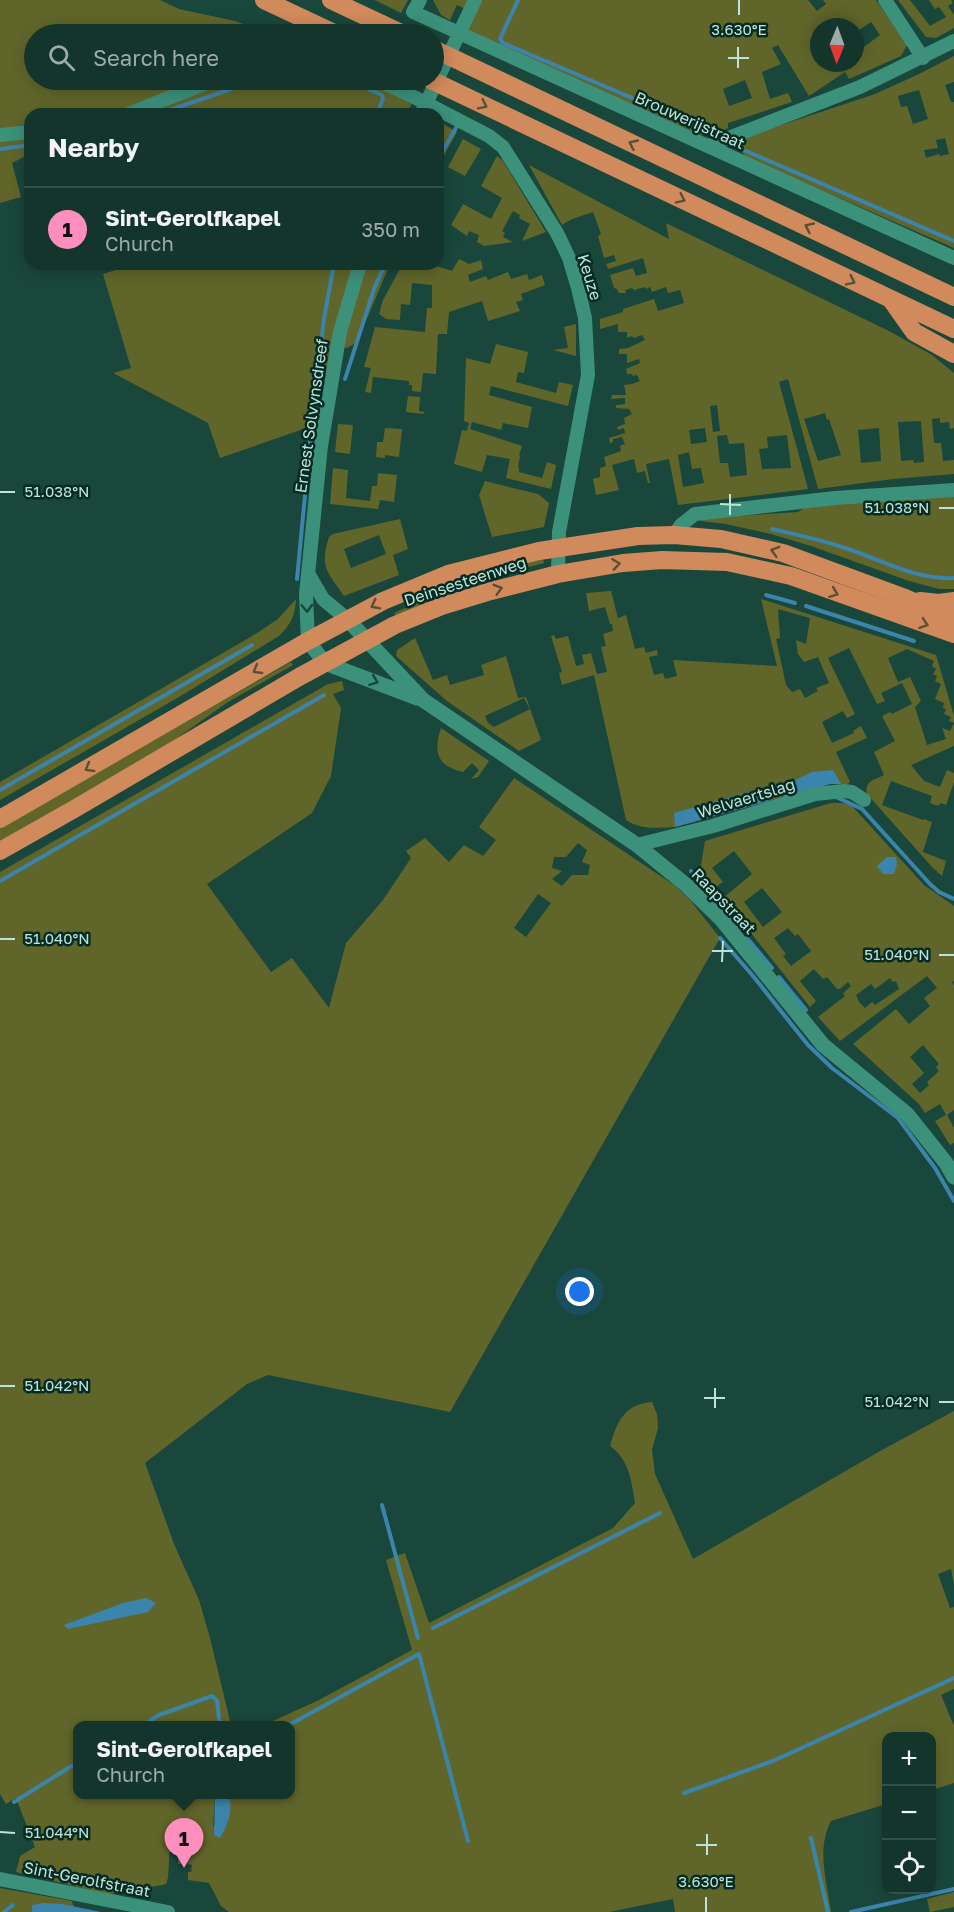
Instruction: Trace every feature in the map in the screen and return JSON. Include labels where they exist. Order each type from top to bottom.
[{"type":"highway","points":[[264,0],[315,24]]},
{"type":"highway","points":[[331,0],[382,24]]},
{"type":"highway","points":[[444,54],[954,297]]},
{"type":"highway","points":[[444,87],[954,330]]},
{"type":"highway","points":[[891,300],[914,332],[954,354]]},
{"type":"highway","points":[[674,535],[675,559]]},
{"type":"highway","name":"Deinsesteenweg","points":[[0,819],[308,641],[402,592],[448,574],[559,547],[628,537],[674,535],[721,539],[783,553],[905,598],[954,619]]},
{"type":"highway","name":"Deinsesteenweg","points":[[0,851],[395,625],[442,606],[558,574],[623,563],[675,559],[727,562],[791,576],[954,634]]},
{"type":"highway","points":[[905,598],[927,603],[954,601]]},
{"type":"street","points":[[444,65],[474,0]]},
{"type":"street","points":[[885,0],[923,57]]},
{"type":"street","name":"Brouwerijstraat","points":[[416,6],[708,146],[954,258]]},
{"type":"street","points":[[708,146],[860,87],[954,41]]},
{"type":"street","points":[[143,108],[189,90]]},
{"type":"street","name":"Keuze","points":[[398,90],[435,108]]},
{"type":"street","points":[[424,108],[432,90]]},
{"type":"street","name":"Keuze","points":[[444,113],[489,136],[503,147],[557,233],[578,288],[585,318],[588,375],[559,531],[558,574]]},
{"type":"street","points":[[0,135],[24,133]]},
{"type":"street","name":"Ernest Solvynsdreef","points":[[308,641],[306,594],[324,425],[340,332],[358,270]]},
{"type":"street","points":[[674,535],[681,525],[695,514],[835,498],[954,490]]},
{"type":"street","points":[[309,575],[323,599],[347,619]]},
{"type":"street","name":"Raapstraat","points":[[347,619],[423,700],[637,845],[686,885],[721,919],[823,1045],[907,1114],[946,1162],[954,1177]]},
{"type":"street","points":[[308,641],[325,663]]},
{"type":"street","name":"Raapstraat","points":[[325,663],[423,700]]},
{"type":"street","name":"Welvaertslag","points":[[637,845],[713,826],[815,794],[844,791],[852,792],[864,800]]},
{"type":"street","name":"Sint-Gerolfstraat","points":[[0,1879],[168,1912]]},
{"type":"green space","points":[[0,0],[160,0],[179,9],[243,24],[24,24],[24,90],[385,90],[412,103],[410,108],[24,108],[24,157],[12,163],[21,197],[0,203]]},
{"type":"green space","points":[[375,0],[408,0],[401,13]]},
{"type":"green space","points":[[433,0],[808,0],[817,11],[826,4],[823,0],[876,0],[907,45],[901,56],[849,79],[845,72],[809,96],[778,45],[772,48],[781,64],[762,72],[770,99],[788,93],[792,102],[728,123],[728,128],[709,136],[701,135],[468,31],[474,13],[457,5],[450,20],[441,15]],"holes":[[[745,80],[752,98],[729,106],[723,89]]]},
{"type":"green space","points":[[898,0],[910,0],[930,26],[946,17],[939,7],[935,9],[929,0],[951,0],[953,3],[948,6],[954,15],[954,28],[936,38],[926,37]]},
{"type":"green space","points":[[954,56],[954,82],[945,85],[951,102],[954,102],[954,248],[746,157],[742,152],[741,142],[745,137],[875,94]],"holes":[[[919,90],[928,119],[913,124],[907,106],[901,107],[898,96]],[[945,138],[949,154],[926,158],[924,150],[938,148],[936,140]]]},
{"type":"green space","points":[[444,124],[457,132],[444,155]]},
{"type":"green space","points":[[463,139],[481,149],[465,176],[448,167]]},
{"type":"green space","points":[[497,156],[503,161],[546,232],[522,241],[530,224],[519,218],[520,215],[513,211],[502,231],[505,233],[503,237],[513,242],[484,246],[477,242],[479,235],[469,231],[467,236],[451,225],[463,204],[491,219],[502,198],[481,186]]},
{"type":"green space","points":[[529,165],[669,239],[666,223],[891,332],[932,355],[954,373],[954,428],[950,429],[949,422],[940,423],[940,418],[932,419],[934,443],[941,443],[943,461],[954,460],[954,474],[818,489],[788,379],[779,382],[808,489],[678,505],[669,459],[646,464],[650,483],[648,483],[645,471],[637,473],[634,459],[612,465],[619,490],[596,495],[593,479],[600,477],[600,468],[606,466],[604,457],[621,451],[620,446],[625,444],[622,437],[613,439],[610,443],[609,438],[625,433],[624,428],[618,430],[617,427],[625,424],[624,418],[632,414],[629,409],[616,408],[616,405],[625,404],[625,398],[611,399],[612,395],[626,395],[624,385],[640,381],[637,375],[627,374],[626,369],[640,363],[639,359],[627,363],[627,354],[619,354],[619,349],[628,348],[645,340],[642,335],[627,338],[627,332],[618,332],[618,324],[600,329],[600,319],[654,299],[658,311],[684,303],[680,290],[668,293],[666,287],[652,292],[650,287],[634,290],[632,288],[625,290],[626,293],[619,293],[614,288],[610,275],[633,268],[636,276],[647,273],[643,258],[608,269],[606,264],[616,261],[614,255],[604,258],[598,236],[601,234],[593,212],[562,225]],"holes":[[[717,405],[720,431],[713,432],[710,406]],[[825,413],[841,455],[818,461],[804,419]],[[921,421],[924,462],[901,461],[898,422]],[[705,428],[707,442],[691,444],[689,430]],[[879,428],[881,461],[861,463],[858,430]],[[727,435],[729,444],[744,443],[747,475],[730,477],[728,463],[720,463],[717,436]],[[787,435],[791,468],[762,469],[759,449],[768,448],[767,437]],[[689,452],[692,469],[701,468],[704,483],[683,487],[678,455]]]},
{"type":"green space","points":[[459,259],[469,264],[481,260],[483,269],[468,275],[470,282],[486,276],[488,280],[508,272],[511,279],[527,274],[529,280],[542,275],[545,285],[521,294],[523,300],[516,302],[520,311],[488,321],[482,301],[449,312],[447,334],[438,334],[436,374],[423,373],[421,392],[412,391],[409,381],[373,377],[371,393],[365,392],[371,368],[364,367],[375,327],[425,332],[427,308],[432,308],[432,285],[412,283],[410,305],[401,304],[400,320],[386,319],[379,314],[383,300],[399,270],[444,269],[452,271]]},
{"type":"green space","points":[[116,270],[387,270],[357,342],[347,348],[333,346],[330,362],[306,428],[220,458],[208,423],[113,373],[131,368],[103,274]]},
{"type":"green space","points":[[576,324],[576,356],[553,350],[568,348],[564,327]]},
{"type":"green space","points":[[496,344],[528,352],[524,373],[518,372],[516,382],[556,393],[559,382],[573,385],[568,406],[491,386],[489,395],[532,407],[528,428],[503,423],[501,430],[472,422],[470,429],[522,446],[519,455],[519,472],[542,478],[547,462],[556,465],[551,489],[506,478],[510,459],[487,455],[482,472],[454,464],[462,430],[467,431],[469,423],[464,421],[466,358],[490,364]]},
{"type":"green space","points":[[408,396],[420,397],[419,411],[424,414],[406,412]]},
{"type":"green space","points":[[338,424],[353,425],[350,454],[335,452]]},
{"type":"green space","points":[[385,428],[402,429],[399,457],[385,455],[385,458],[376,457],[377,442],[383,442]]},
{"type":"green space","points":[[333,468],[348,470],[346,498],[370,501],[372,486],[377,486],[378,473],[397,475],[394,502],[380,500],[378,509],[330,504]]},
{"type":"green space","points":[[485,481],[538,494],[549,503],[544,527],[492,537],[479,495]]},
{"type":"green space","points":[[954,495],[954,589],[939,589],[909,581],[771,534],[701,521],[702,518],[798,512],[808,505]]},
{"type":"green space","points":[[400,519],[408,549],[393,555],[399,575],[344,596],[325,563],[326,547],[329,537],[333,534]],"holes":[[[379,535],[386,554],[351,568],[344,549]]]},
{"type":"green space","points":[[543,559],[544,563],[455,589],[435,601],[396,617],[394,613],[474,577]]},
{"type":"green space","points":[[611,591],[618,618],[626,615],[635,649],[644,647],[646,653],[657,650],[658,655],[649,657],[654,675],[663,673],[665,679],[677,676],[673,660],[777,666],[761,599],[936,655],[954,716],[954,723],[954,746],[911,765],[924,781],[940,787],[947,770],[954,773],[954,782],[946,805],[941,803],[938,806],[930,803],[932,796],[891,781],[882,805],[932,822],[923,852],[946,861],[942,876],[867,794],[868,784],[884,775],[874,752],[895,741],[882,716],[890,712],[892,714],[912,704],[902,683],[881,693],[885,701],[877,704],[849,648],[828,658],[855,714],[847,718],[843,711],[822,722],[832,743],[854,733],[853,731],[861,726],[867,738],[836,752],[850,782],[830,784],[675,827],[644,827],[626,820],[594,675],[562,685],[559,673],[562,672],[551,636],[554,635],[556,639],[568,636],[576,666],[584,664],[582,655],[591,653],[597,674],[607,672],[601,647],[606,646],[603,634],[613,631],[612,624],[610,624],[605,607],[589,611],[586,593]],"holes":[[[778,609],[810,618],[806,644],[796,640],[798,654],[804,662],[818,657],[829,683],[816,688],[818,691],[805,698],[800,689],[792,692],[786,685],[776,639],[780,638]],[[907,649],[934,661],[932,666],[936,669],[933,674],[937,676],[935,681],[941,684],[935,699],[944,703],[943,708],[946,709],[944,714],[951,717],[949,721],[954,723],[950,731],[942,728],[946,739],[927,745],[915,707],[921,701],[910,677],[898,682],[888,658]]]},
{"type":"green space","points":[[296,599],[292,619],[279,636],[179,697],[0,800],[0,782],[254,635],[278,619]]},
{"type":"green space","points":[[415,638],[433,680],[447,675],[450,685],[484,675],[481,665],[506,656],[518,698],[526,697],[541,740],[519,751],[447,701],[396,656],[397,650]],"holes":[[[524,698],[530,709],[494,727],[488,723],[485,716]]]},
{"type":"green space","points":[[291,662],[293,665],[228,702],[163,748],[0,843],[0,828]]},
{"type":"green space","points":[[342,681],[344,690],[333,694],[341,708],[331,776],[312,813],[207,884],[271,972],[292,958],[329,1008],[346,943],[383,900],[411,858],[406,851],[425,838],[449,862],[464,845],[483,856],[496,840],[479,827],[514,778],[674,885],[690,900],[720,938],[450,1412],[268,1375],[247,1384],[145,1463],[174,1544],[199,1600],[230,1721],[73,1721],[73,1799],[215,1799],[213,1827],[230,1802],[230,1799],[295,1799],[295,1721],[273,1721],[317,1701],[412,1650],[386,1560],[405,1553],[429,1623],[613,1528],[635,1503],[626,1465],[610,1446],[624,1415],[635,1406],[652,1402],[657,1414],[658,1428],[652,1450],[655,1474],[693,1559],[954,1411],[954,1585],[951,1569],[938,1574],[950,1608],[954,1607],[954,1689],[941,1695],[954,1726],[954,1783],[936,1789],[936,1732],[882,1732],[882,1805],[831,1821],[827,1832],[823,1854],[831,1912],[675,1912],[673,1899],[609,1912],[229,1912],[221,1906],[209,1883],[188,1880],[188,1872],[191,1872],[192,1865],[188,1864],[188,1861],[181,1860],[181,1864],[178,1864],[178,1840],[170,1842],[168,1878],[166,1884],[162,1885],[108,1894],[16,1872],[20,1856],[35,1847],[16,1798],[6,1804],[0,1794],[0,872],[328,684]],"holes":[[[578,843],[587,850],[582,862],[590,865],[588,875],[572,875],[562,886],[552,879],[562,871],[552,868],[554,857],[566,857]],[[538,894],[551,903],[526,937],[514,928]]]},
{"type":"green space","points":[[441,728],[489,761],[478,777],[471,779],[479,770],[472,763],[463,772],[447,766],[439,757],[437,744]]},
{"type":"green space","points":[[831,803],[844,803],[852,806],[924,885],[954,906],[954,981],[952,982],[954,986],[954,1110],[947,1115],[954,1128],[954,1143],[950,1145],[935,1121],[946,1115],[940,1104],[925,1113],[919,1104],[853,1044],[896,1009],[909,1024],[930,1006],[924,998],[937,988],[927,976],[840,1041],[818,1017],[845,996],[843,993],[851,986],[848,982],[837,989],[827,977],[823,979],[814,969],[800,981],[816,1001],[810,1007],[723,898],[752,874],[734,851],[712,868],[723,882],[713,889],[700,871],[705,841]],"holes":[[[762,888],[782,912],[763,927],[744,902]],[[788,928],[795,936],[798,934],[811,951],[791,966],[783,956],[786,954],[774,938]],[[890,978],[893,982],[896,981],[899,989],[875,1005],[872,1002],[865,1008],[856,995],[871,984],[875,989]],[[923,1045],[939,1064],[936,1067],[939,1071],[927,1082],[929,1085],[920,1093],[912,1084],[924,1073],[910,1057]]]},
{"type":"green space","points":[[0,1888],[72,1901],[75,1912],[0,1912]]},
{"type":"green space","points":[[954,1892],[954,1907],[930,1912],[927,1899]]},
{"type":"water","points":[[833,770],[841,784],[830,784],[784,797],[781,787],[812,772]]},
{"type":"water","points":[[749,792],[763,793],[769,801],[675,827],[674,813]]},
{"type":"water","points":[[887,857],[896,857],[897,864],[894,874],[883,874],[877,866]]},
{"type":"water","points":[[146,1598],[156,1603],[148,1612],[68,1629],[64,1625],[123,1603]]},
{"type":"water","points":[[215,1799],[230,1799],[229,1817],[225,1828],[220,1838],[214,1835]]},
{"type":"water","points":[[62,1904],[101,1912],[32,1912],[32,1905]]},
{"type":"waterway","points":[[518,0],[500,39],[503,43],[705,129]]},
{"type":"waterway","points":[[176,108],[229,90]]},
{"type":"waterway","points":[[371,90],[382,95],[379,108]]},
{"type":"waterway","points":[[444,149],[456,128]]},
{"type":"waterway","points":[[0,149],[24,146]]},
{"type":"waterway","points":[[746,151],[954,241]]},
{"type":"waterway","points":[[297,579],[313,412],[324,319],[333,270]]},
{"type":"waterway","points":[[345,379],[382,270]]},
{"type":"waterway","points":[[772,529],[839,546],[913,573],[954,578]]},
{"type":"waterway","points":[[766,595],[795,603]]},
{"type":"waterway","points":[[806,606],[914,641]]},
{"type":"waterway","points":[[0,790],[252,645]]},
{"type":"waterway","points":[[0,881],[324,695]]},
{"type":"waterway","points":[[836,797],[862,809],[930,884],[939,892],[954,899]]},
{"type":"waterway","points":[[691,871],[708,892]]},
{"type":"waterway","points":[[718,904],[739,929]]},
{"type":"waterway","points":[[720,938],[808,1045],[832,1068],[898,1118],[935,1168],[954,1201]]},
{"type":"waterway","points":[[747,938],[772,968]]},
{"type":"waterway","points":[[779,977],[806,1010]]},
{"type":"waterway","points":[[382,1505],[418,1638]]},
{"type":"waterway","points":[[433,1628],[660,1513]]},
{"type":"waterway","points":[[295,1722],[419,1654],[468,1841]]},
{"type":"waterway","points":[[684,1793],[773,1761],[954,1678]]},
{"type":"waterway","points":[[150,1721],[159,1715],[212,1696],[217,1701],[219,1721]]},
{"type":"waterway","points":[[14,1802],[73,1765]]},
{"type":"waterway","points":[[811,1838],[828,1912]]},
{"type":"waterway","points":[[851,1912],[954,1889]]},
{"type":"waterway","points":[[4,1912],[13,1905]]},
{"type":"place","name":"Sint-Gerolfkapel","points":[[184,1868]]}]
